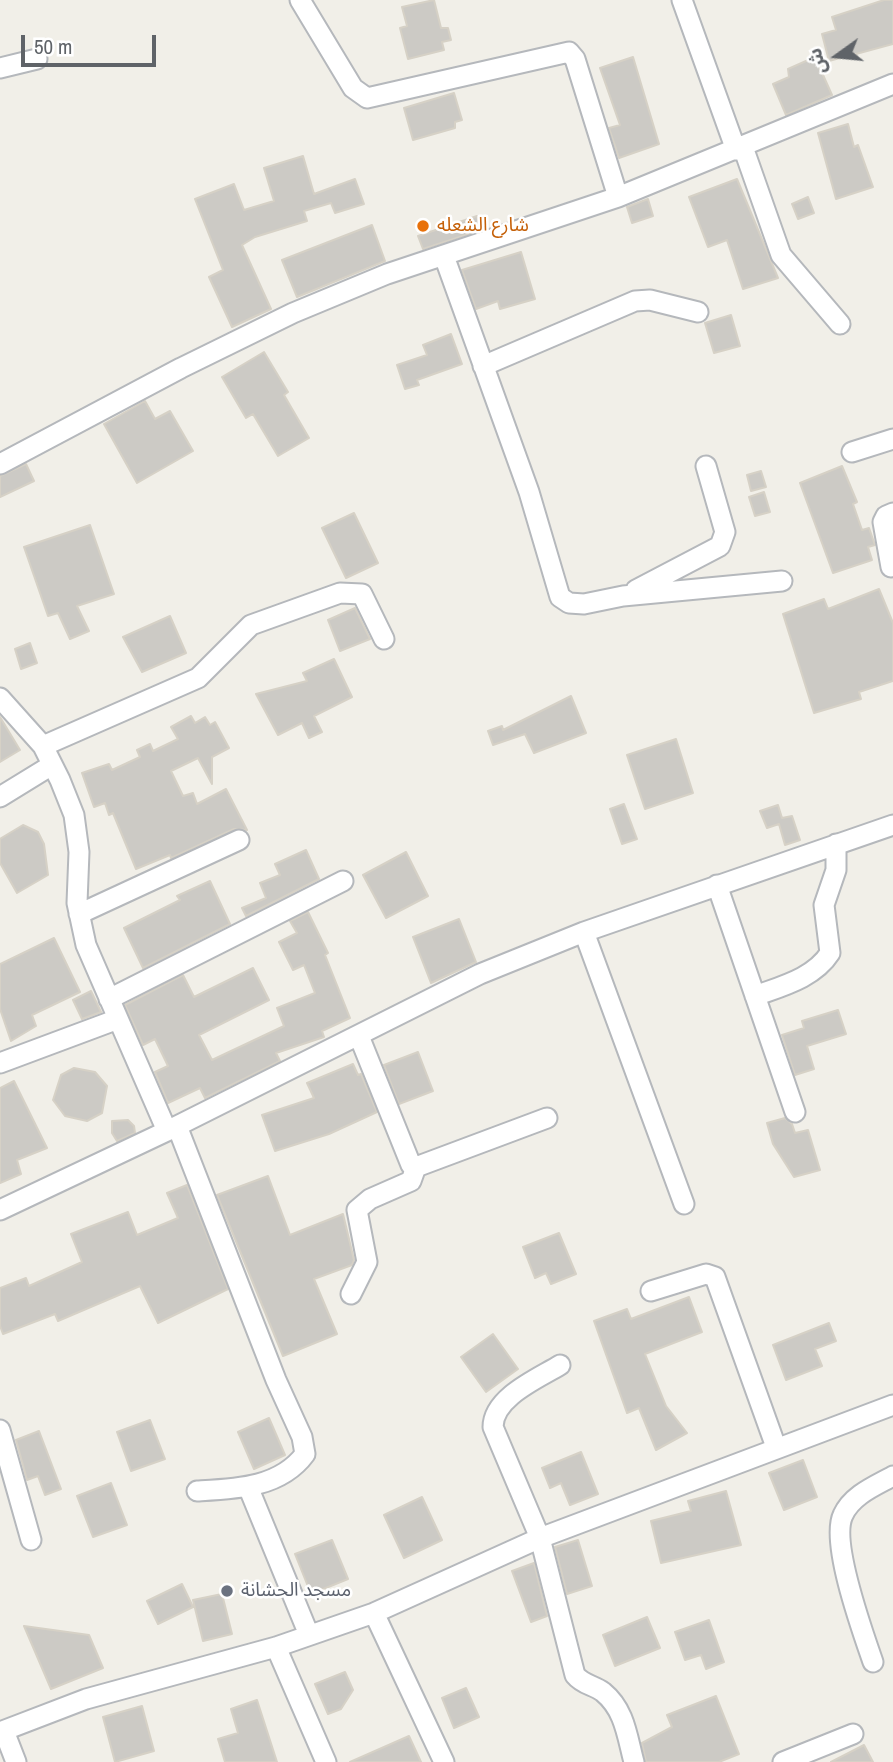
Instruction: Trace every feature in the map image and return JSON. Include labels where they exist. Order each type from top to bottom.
[{"type":"street","points":[[300,0],[353,88],[367,98],[569,52],[575,59],[618,197]]},
{"type":"street","points":[[682,0],[781,255],[840,324]]},
{"type":"street","points":[[0,68],[37,58]]},
{"type":"street","points":[[0,464],[247,334],[387,274],[618,197],[893,84]]},
{"type":"street","points":[[444,256],[529,492],[560,597],[569,603],[584,604],[626,595],[782,581]]},
{"type":"street","points":[[483,366],[635,301],[650,300],[698,312]]},
{"type":"street","points":[[852,452],[893,439]]},
{"type":"street","points":[[626,595],[720,546],[726,532],[706,466]]},
{"type":"street","points":[[891,567],[883,522],[886,516],[893,513]]},
{"type":"street","points":[[43,746],[198,678],[251,625],[300,605],[340,593],[362,594],[378,621],[384,639]]},
{"type":"street","points":[[0,698],[43,746],[74,815],[79,852],[79,914],[86,945],[109,999],[172,1128],[302,1437],[305,1454],[295,1468],[249,1489],[197,1491]]},
{"type":"street","points":[[0,797],[52,765]]},
{"type":"street","points":[[0,1210],[172,1128],[480,974],[584,932],[893,825]]},
{"type":"street","points":[[79,914],[239,840]]},
{"type":"street","points":[[755,996],[803,976],[822,965],[830,953],[824,905],[836,870],[836,844]]},
{"type":"street","points":[[109,999],[343,881]]},
{"type":"street","points":[[717,885],[795,1112]]},
{"type":"street","points":[[584,932],[684,1203]]},
{"type":"street","points":[[0,1063],[118,1018]]},
{"type":"street","points":[[359,1036],[411,1164],[416,1167]]},
{"type":"street","points":[[351,1294],[367,1262],[357,1210],[370,1199],[411,1181],[416,1167],[547,1118]]},
{"type":"street","points":[[651,1291],[706,1274],[715,1277],[776,1447]]},
{"type":"street","points":[[560,1365],[507,1399],[493,1421],[540,1538],[575,1675],[580,1681],[600,1689],[619,1710],[634,1762]]},
{"type":"street","points":[[16,1762],[2,1732],[86,1699],[276,1647],[374,1613],[540,1538],[893,1405]]},
{"type":"street","points":[[0,1430],[31,1540]]},
{"type":"street","points":[[873,1662],[855,1609],[839,1532],[842,1516],[856,1497],[893,1476]]},
{"type":"street","points":[[249,1489],[309,1635]]},
{"type":"street","points":[[374,1613],[444,1762]]},
{"type":"street","points":[[276,1647],[326,1762]]},
{"type":"street","points":[[793,1760],[853,1734]]},
{"type":"building","points":[[434,0],[441,28],[448,28],[451,40],[442,42],[444,50],[408,59],[400,28],[407,26],[402,7]]},
{"type":"building","points":[[884,0],[893,0],[893,44],[856,54],[857,57],[847,56],[829,61],[822,34],[836,30],[832,17]]},
{"type":"building","points":[[633,57],[659,144],[619,158],[609,128],[620,125],[600,68]]},
{"type":"building","points":[[815,57],[832,95],[786,115],[773,84],[789,77],[788,69]]},
{"type":"building","points":[[454,93],[462,120],[455,122],[455,128],[413,140],[404,108]]},
{"type":"building","points":[[848,124],[854,147],[858,145],[873,187],[836,199],[818,133]]},
{"type":"building","points":[[303,156],[314,194],[355,179],[364,204],[335,213],[331,203],[304,211],[307,221],[255,237],[242,245],[271,309],[232,327],[209,277],[223,270],[195,199],[234,184],[244,210],[274,201],[264,168]]},
{"type":"building","points":[[737,179],[778,278],[743,289],[727,240],[708,247],[689,197]]},
{"type":"building","points":[[808,197],[814,213],[798,219],[792,204]]},
{"type":"building","points":[[648,199],[653,216],[632,223],[627,207]]},
{"type":"building","points":[[477,216],[481,230],[423,249],[418,236]]},
{"type":"building","points":[[372,225],[385,261],[297,297],[282,260]]},
{"type":"building","points":[[521,252],[535,299],[500,309],[498,301],[476,309],[462,270]]},
{"type":"building","points":[[731,315],[740,346],[714,353],[705,323]]},
{"type":"building","points":[[451,334],[462,364],[417,380],[419,385],[405,389],[397,365],[427,355],[423,345]]},
{"type":"building","points":[[264,352],[288,392],[284,395],[309,438],[278,456],[253,414],[246,418],[222,377]]},
{"type":"building","points":[[145,401],[155,419],[170,411],[193,451],[137,483],[104,424]]},
{"type":"building","points":[[26,464],[34,481],[0,497],[0,476]]},
{"type":"building","points":[[842,466],[857,502],[853,504],[862,530],[869,528],[875,545],[868,547],[872,560],[833,573],[800,483]]},
{"type":"building","points":[[761,471],[766,487],[751,491],[747,475]]},
{"type":"building","points":[[764,492],[770,512],[755,516],[749,497]]},
{"type":"building","points":[[354,513],[378,563],[346,578],[322,528]]},
{"type":"building","points":[[90,525],[114,594],[77,606],[89,631],[70,639],[58,613],[48,616],[24,547]]},
{"type":"building","points":[[879,589],[893,623],[893,681],[859,692],[861,699],[814,713],[783,614],[824,599],[828,609]]},
{"type":"building","points":[[355,608],[370,639],[340,651],[328,620]]},
{"type":"building","points":[[170,616],[186,653],[142,672],[123,637]]},
{"type":"building","points":[[30,643],[37,663],[21,669],[15,649]]},
{"type":"building","points":[[334,659],[352,697],[314,716],[322,732],[309,738],[302,723],[278,735],[256,694],[307,681],[303,673]]},
{"type":"building","points":[[571,696],[586,733],[534,753],[525,734],[493,745],[488,731],[502,726],[503,730]]},
{"type":"building","points":[[191,716],[195,723],[205,717],[210,725],[215,722],[229,748],[212,757],[212,784],[198,758],[171,771],[183,796],[193,793],[197,804],[226,789],[247,830],[234,829],[171,858],[170,855],[136,869],[113,813],[109,815],[105,803],[94,807],[82,773],[109,764],[112,770],[140,757],[137,750],[150,744],[153,751],[178,739],[171,727]]},
{"type":"building","points":[[0,717],[20,750],[0,762]]},
{"type":"building","points":[[676,739],[693,793],[645,809],[627,755]]},
{"type":"building","points":[[624,804],[637,839],[622,844],[610,809]]},
{"type":"building","points":[[778,805],[782,818],[792,816],[800,840],[785,845],[779,824],[767,828],[760,811]]},
{"type":"building","points":[[23,825],[38,832],[44,844],[48,875],[17,893],[0,863],[0,839]]},
{"type":"building","points":[[306,850],[319,879],[246,916],[242,908],[266,898],[260,883],[280,875],[275,864]]},
{"type":"building","points":[[406,852],[428,896],[386,918],[363,875]]},
{"type":"building","points":[[210,881],[230,924],[143,968],[124,928],[180,900],[177,896]]},
{"type":"building","points":[[308,912],[328,953],[325,955],[350,1018],[322,1031],[324,1037],[276,1053],[280,1061],[205,1098],[200,1088],[168,1103],[155,1072],[168,1066],[155,1039],[143,1045],[125,1005],[183,975],[194,997],[253,968],[269,1000],[199,1035],[212,1060],[284,1026],[277,1008],[315,993],[304,965],[293,970],[279,942],[297,933],[290,921]]},
{"type":"building","points":[[459,919],[476,962],[431,983],[413,937]]},
{"type":"building","points":[[54,938],[80,992],[32,1015],[36,1026],[11,1041],[0,1009],[0,964]]},
{"type":"building","points":[[91,991],[101,1012],[82,1019],[73,1000]]},
{"type":"building","points":[[838,1010],[846,1034],[807,1046],[814,1069],[795,1075],[782,1035],[804,1028],[802,1021]]},
{"type":"building","points":[[418,1052],[433,1091],[399,1104],[384,1065]]},
{"type":"building","points":[[353,1064],[358,1075],[361,1074],[377,1112],[329,1134],[275,1151],[262,1115],[314,1098],[307,1083]]},
{"type":"building","points":[[74,1068],[95,1072],[107,1086],[102,1113],[87,1121],[65,1116],[53,1100],[61,1075]]},
{"type":"building","points":[[14,1081],[47,1148],[17,1160],[21,1174],[0,1183],[0,1088]]},
{"type":"building","points":[[785,1118],[792,1124],[795,1133],[808,1130],[820,1170],[794,1177],[773,1144],[767,1123]]},
{"type":"building","points":[[128,1120],[134,1126],[135,1133],[117,1141],[112,1133],[112,1121]]},
{"type":"building","points":[[268,1176],[290,1235],[343,1214],[354,1260],[352,1265],[314,1279],[337,1334],[283,1356],[217,1195]]},
{"type":"building","points":[[187,1185],[228,1289],[158,1323],[140,1286],[58,1321],[55,1314],[3,1334],[0,1326],[0,1288],[26,1278],[29,1286],[82,1262],[71,1234],[128,1212],[137,1235],[178,1218],[167,1193]]},
{"type":"building","points":[[559,1233],[576,1274],[551,1284],[546,1273],[535,1278],[523,1247]]},
{"type":"building","points":[[689,1297],[702,1332],[645,1354],[666,1406],[687,1433],[656,1450],[639,1408],[627,1413],[594,1321],[627,1309],[631,1319]]},
{"type":"building","points":[[829,1323],[836,1341],[815,1349],[822,1366],[786,1380],[773,1345]]},
{"type":"building","points":[[493,1334],[518,1369],[486,1392],[461,1357]]},
{"type":"building","points":[[269,1418],[285,1455],[254,1469],[238,1432]]},
{"type":"building","points":[[150,1420],[165,1459],[131,1471],[117,1432]]},
{"type":"building","points":[[39,1431],[61,1489],[45,1495],[38,1476],[27,1480],[16,1440]]},
{"type":"building","points":[[581,1452],[598,1494],[570,1505],[561,1483],[550,1488],[542,1468]]},
{"type":"building","points":[[803,1460],[817,1497],[784,1510],[769,1473]]},
{"type":"building","points":[[111,1483],[127,1525],[93,1537],[77,1496]]},
{"type":"building","points":[[726,1491],[741,1545],[661,1563],[651,1521],[691,1511],[688,1501]]},
{"type":"building","points":[[422,1497],[442,1540],[404,1558],[384,1515]]},
{"type":"building","points":[[332,1540],[348,1579],[311,1594],[295,1554]]},
{"type":"building","points":[[578,1540],[592,1586],[567,1594],[555,1547]]},
{"type":"building","points":[[534,1563],[547,1616],[531,1622],[512,1571]]},
{"type":"building","points":[[182,1584],[193,1607],[158,1624],[147,1601]]},
{"type":"building","points":[[222,1594],[232,1634],[203,1641],[193,1600]]},
{"type":"building","points":[[647,1617],[660,1648],[615,1666],[603,1635]]},
{"type":"building","points":[[709,1620],[724,1662],[706,1669],[701,1655],[685,1660],[675,1632]]},
{"type":"building","points":[[24,1626],[89,1635],[103,1668],[51,1689]]},
{"type":"building","points":[[345,1672],[353,1690],[341,1709],[328,1714],[315,1684]]},
{"type":"building","points":[[466,1688],[479,1717],[454,1728],[442,1698]]},
{"type":"building","points":[[716,1696],[739,1754],[719,1762],[646,1762],[642,1743],[672,1727],[667,1715]]},
{"type":"building","points":[[257,1700],[277,1762],[225,1762],[218,1739],[238,1733],[231,1709]]},
{"type":"building","points":[[142,1706],[154,1751],[115,1762],[103,1717]]},
{"type":"building","points":[[409,1736],[421,1762],[350,1762]]},
{"type":"building","points":[[864,1745],[873,1762],[831,1762]]},
{"type":"place","name":"شارع الشعله","points":[[423,226]]},
{"type":"place","name":"مسجد الحشانة","points":[[227,1591]]}]
